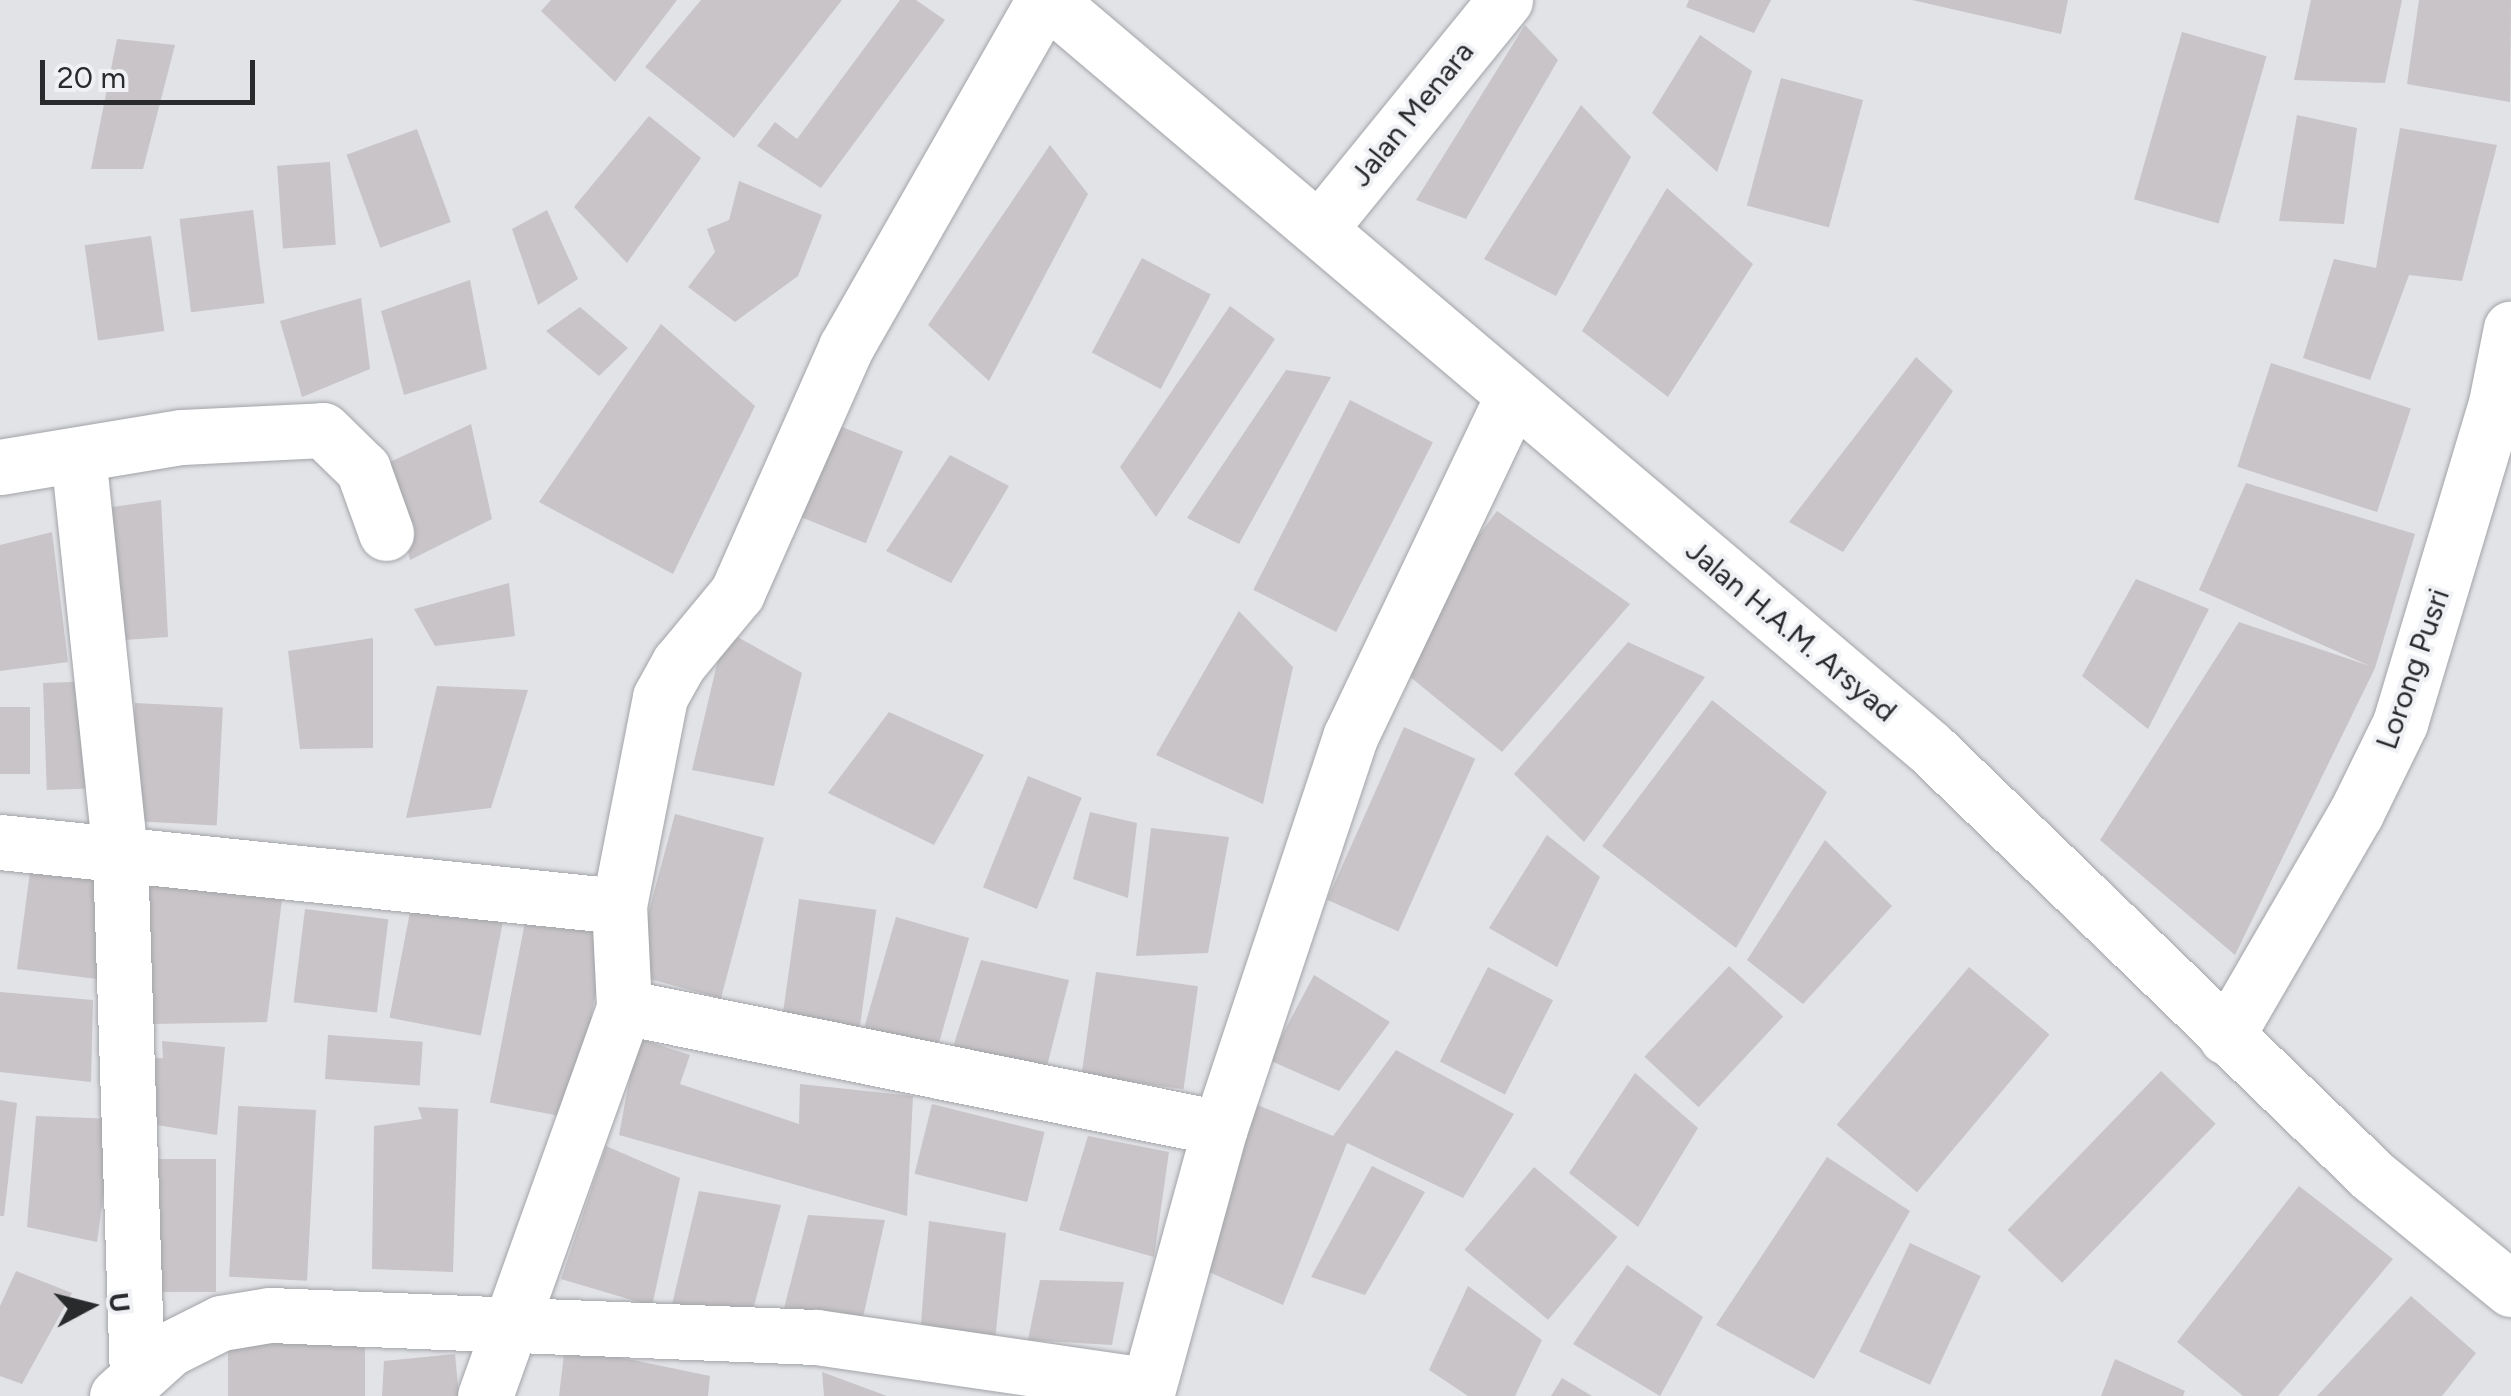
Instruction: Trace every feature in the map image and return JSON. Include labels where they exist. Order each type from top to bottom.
[{"type":"main road","name":"Jalan H.A.M. Arsyad","points":[[1046,0],[1930,748],[2374,1177],[2511,1288]]},
{"type":"main road","points":[[485,1396],[506,1324],[624,1007],[619,906],[660,697],[679,663],[738,594],[846,347],[1046,0]]},
{"type":"main road","name":"Jalan Menara","points":[[1319,228],[1505,0]]},
{"type":"main road","name":"Lorong Pusri","points":[[2226,1038],[2356,813],[2400,722],[2496,403],[2511,328]]},
{"type":"main road","points":[[127,1387],[169,1349],[221,1323],[270,1315],[816,1337],[1146,1391],[1220,1128],[1350,737],[1512,397]]},
{"type":"main road","points":[[0,467],[182,437],[323,430],[363,469],[386,533]]},
{"type":"main road","points":[[78,456],[120,854],[127,1387]]},
{"type":"main road","points":[[0,842],[619,906]]},
{"type":"main road","points":[[624,1007],[1220,1128]]},
{"type":"building","points":[[551,0],[677,0],[615,82],[541,11]]},
{"type":"building","points":[[701,0],[842,0],[734,138],[645,67]]},
{"type":"building","points":[[900,0],[916,0],[945,20],[821,188],[757,146],[775,122],[797,139]]},
{"type":"building","points":[[1689,0],[1771,0],[1754,33],[1686,7]]},
{"type":"building","points":[[1912,0],[2068,0],[2061,34]]},
{"type":"building","points":[[2311,0],[2402,0],[2385,83],[2294,80]]},
{"type":"building","points":[[2419,0],[2511,0],[2510,102],[2407,84]]},
{"type":"building","points":[[1525,25],[1558,60],[1466,219],[1416,200]]},
{"type":"building","points":[[2182,32],[2267,56],[2219,224],[2134,199]]},
{"type":"building","points":[[1700,35],[1752,71],[1717,172],[1652,113]]},
{"type":"building","points":[[117,39],[175,45],[143,169],[91,169]]},
{"type":"building","points":[[1781,78],[1863,100],[1829,228],[1747,206]]},
{"type":"building","points":[[1581,105],[1631,157],[1556,296],[1484,259]]},
{"type":"building","points":[[2297,115],[2357,128],[2344,224],[2279,221]]},
{"type":"building","points":[[649,116],[701,158],[627,263],[574,207]]},
{"type":"building","points":[[2400,128],[2497,145],[2462,281],[2409,275],[2370,380],[2303,358],[2334,259],[2376,268]]},
{"type":"building","points":[[417,129],[451,222],[380,248],[347,155]]},
{"type":"building","points":[[1050,145],[1088,194],[989,381],[928,325]]},
{"type":"building","points":[[330,162],[336,245],[283,248],[277,166]]},
{"type":"building","points":[[739,181],[822,215],[798,276],[735,322],[688,287],[715,252],[707,229],[729,220]]},
{"type":"building","points":[[1667,188],[1753,264],[1668,397],[1582,331]]},
{"type":"building","points":[[253,210],[264,303],[191,312],[180,219]]},
{"type":"building","points":[[547,210],[578,279],[538,305],[512,229]]},
{"type":"building","points":[[151,236],[164,331],[98,340],[85,245]]},
{"type":"building","points":[[1142,258],[1211,295],[1161,389],[1092,352]]},
{"type":"building","points":[[470,280],[487,369],[404,395],[381,311]]},
{"type":"building","points":[[361,298],[370,369],[302,397],[280,321]]},
{"type":"building","points":[[1230,306],[1275,339],[1156,517],[1120,467]]},
{"type":"building","points":[[580,307],[628,348],[599,376],[546,331]]},
{"type":"building","points":[[661,324],[755,406],[673,574],[539,502]]},
{"type":"building","points":[[1916,357],[1953,391],[1843,552],[1789,522]]},
{"type":"building","points":[[2271,363],[2411,408],[2377,512],[2237,467]]},
{"type":"building","points":[[1286,370],[1331,377],[1239,544],[1187,518]]},
{"type":"building","points":[[1350,400],[1433,442],[1336,632],[1253,590]]},
{"type":"building","points":[[825,420],[903,451],[866,543],[788,512]]},
{"type":"building","points":[[471,424],[492,519],[410,560],[388,463]]},
{"type":"building","points":[[950,455],[1009,486],[951,583],[886,551]]},
{"type":"building","points":[[2246,483],[2415,534],[2375,668],[2235,955],[2100,840],[2239,622],[2370,666],[2199,590]]},
{"type":"building","points":[[161,500],[168,637],[94,642],[78,512]]},
{"type":"building","points":[[1497,511],[1630,604],[1502,752],[1387,658]]},
{"type":"building","points":[[52,532],[68,662],[0,671],[0,545]]},
{"type":"building","points":[[2136,579],[2209,609],[2148,729],[2082,676]]},
{"type":"building","points":[[509,583],[515,636],[435,646],[414,609]]},
{"type":"building","points":[[1239,611],[1293,667],[1263,804],[1156,755]]},
{"type":"building","points":[[725,630],[802,673],[774,786],[692,770]]},
{"type":"building","points":[[373,638],[373,748],[300,749],[288,651]]},
{"type":"building","points":[[1628,642],[1705,677],[1584,842],[1514,774]]},
{"type":"building","points":[[101,681],[105,788],[47,790],[43,683]]},
{"type":"building","points":[[437,686],[528,690],[491,808],[406,818]]},
{"type":"building","points":[[1712,700],[1827,792],[1736,948],[1602,846]]},
{"type":"building","points":[[135,703],[223,708],[217,825],[129,821]]},
{"type":"building","points":[[0,707],[30,707],[30,774],[0,774]]},
{"type":"building","points":[[889,712],[984,755],[934,845],[828,793]]},
{"type":"building","points":[[1404,727],[1475,759],[1398,931],[1327,900]]},
{"type":"building","points":[[1028,776],[1082,798],[1037,909],[983,887]]},
{"type":"building","points":[[1090,812],[1137,823],[1128,898],[1073,879]]},
{"type":"building","points":[[675,814],[764,838],[721,998],[632,974]]},
{"type":"building","points":[[1151,828],[1229,837],[1208,953],[1136,956]]},
{"type":"building","points":[[1547,835],[1600,877],[1557,967],[1489,928]]},
{"type":"building","points":[[1825,840],[1892,906],[1803,1004],[1747,960]]},
{"type":"building","points":[[32,857],[99,869],[97,979],[17,969]]},
{"type":"building","points":[[143,884],[283,891],[267,1022],[148,1024]]},
{"type":"building","points":[[799,899],[876,910],[860,1028],[782,1017]]},
{"type":"building","points":[[412,902],[503,920],[481,1036],[389,1018]]},
{"type":"building","points":[[305,909],[388,919],[377,1013],[294,1002]]},
{"type":"building","points":[[526,917],[607,933],[571,1118],[490,1103]]},
{"type":"building","points":[[896,917],[969,938],[935,1057],[862,1036]]},
{"type":"building","points":[[981,960],[1069,980],[1046,1070],[951,1053]]},
{"type":"building","points":[[1729,966],[1783,1016],[1699,1107],[1644,1057]]},
{"type":"building","points":[[1488,967],[1553,1000],[1505,1095],[1440,1061]]},
{"type":"building","points":[[1969,967],[2049,1034],[1917,1192],[1837,1125]]},
{"type":"building","points":[[1096,972],[1198,986],[1184,1089],[1082,1075]]},
{"type":"building","points":[[1314,975],[1390,1022],[1339,1091],[1269,1060]]},
{"type":"building","points":[[0,992],[93,1000],[91,1082],[0,1072]]},
{"type":"building","points":[[328,1035],[423,1042],[420,1086],[325,1079]]},
{"type":"building","points":[[637,1038],[690,1055],[680,1084],[799,1124],[800,1084],[913,1096],[907,1216],[619,1135]]},
{"type":"building","points":[[162,1041],[225,1047],[217,1135],[151,1124],[148,1059],[163,1058]]},
{"type":"building","points":[[1396,1050],[1514,1114],[1463,1198],[1347,1143],[1283,1305],[1191,1264],[1248,1101],[1333,1136]]},
{"type":"building","points":[[2161,1071],[2216,1124],[2062,1283],[2007,1230]]},
{"type":"building","points":[[1635,1073],[1698,1128],[1638,1227],[1569,1173]]},
{"type":"building","points":[[0,1100],[17,1103],[4,1216],[0,1216]]},
{"type":"building","points":[[932,1104],[1045,1132],[1027,1202],[915,1174]]},
{"type":"building","points":[[238,1106],[316,1110],[307,1281],[229,1277]]},
{"type":"building","points":[[418,1107],[458,1109],[453,1272],[372,1269],[374,1126],[422,1119]]},
{"type":"building","points":[[36,1116],[114,1119],[97,1242],[27,1227]]},
{"type":"building","points":[[1088,1136],[1169,1152],[1154,1257],[1059,1230]]},
{"type":"building","points":[[606,1146],[680,1178],[652,1306],[561,1279]]},
{"type":"building","points":[[1827,1157],[1910,1211],[1814,1379],[1716,1325]]},
{"type":"building","points":[[148,1159],[216,1159],[216,1292],[148,1292]]},
{"type":"building","points":[[1372,1166],[1425,1192],[1365,1295],[1311,1277]]},
{"type":"building","points":[[1534,1167],[1617,1237],[1548,1320],[1465,1250]]},
{"type":"building","points":[[2299,1186],[2393,1259],[2278,1396],[2243,1396],[2177,1342]]},
{"type":"building","points":[[699,1191],[781,1205],[750,1321],[670,1313]]},
{"type":"building","points":[[808,1215],[885,1220],[861,1326],[783,1312]]},
{"type":"building","points":[[929,1221],[1006,1233],[995,1341],[921,1324]]},
{"type":"building","points":[[1910,1243],[1981,1276],[1930,1385],[1859,1352]]},
{"type":"building","points":[[1627,1265],[1703,1317],[1660,1396],[1573,1344]]},
{"type":"building","points":[[16,1271],[72,1293],[22,1384],[0,1376],[0,1306]]},
{"type":"building","points":[[1040,1280],[1124,1282],[1112,1345],[1028,1340]]},
{"type":"building","points":[[1468,1286],[1542,1340],[1515,1396],[1468,1396],[1429,1370]]},
{"type":"building","points":[[2411,1296],[2476,1353],[2442,1396],[2317,1396]]},
{"type":"building","points":[[228,1343],[365,1343],[365,1396],[228,1396]]},
{"type":"building","points":[[565,1346],[710,1376],[708,1396],[559,1396]]},
{"type":"building","points":[[455,1354],[459,1396],[382,1396],[384,1361]]},
{"type":"building","points":[[2115,1359],[2185,1391],[2183,1396],[2101,1396]]},
{"type":"building","points":[[822,1372],[887,1396],[824,1396]]},
{"type":"building","points":[[1562,1378],[1592,1396],[1551,1396]]}]
